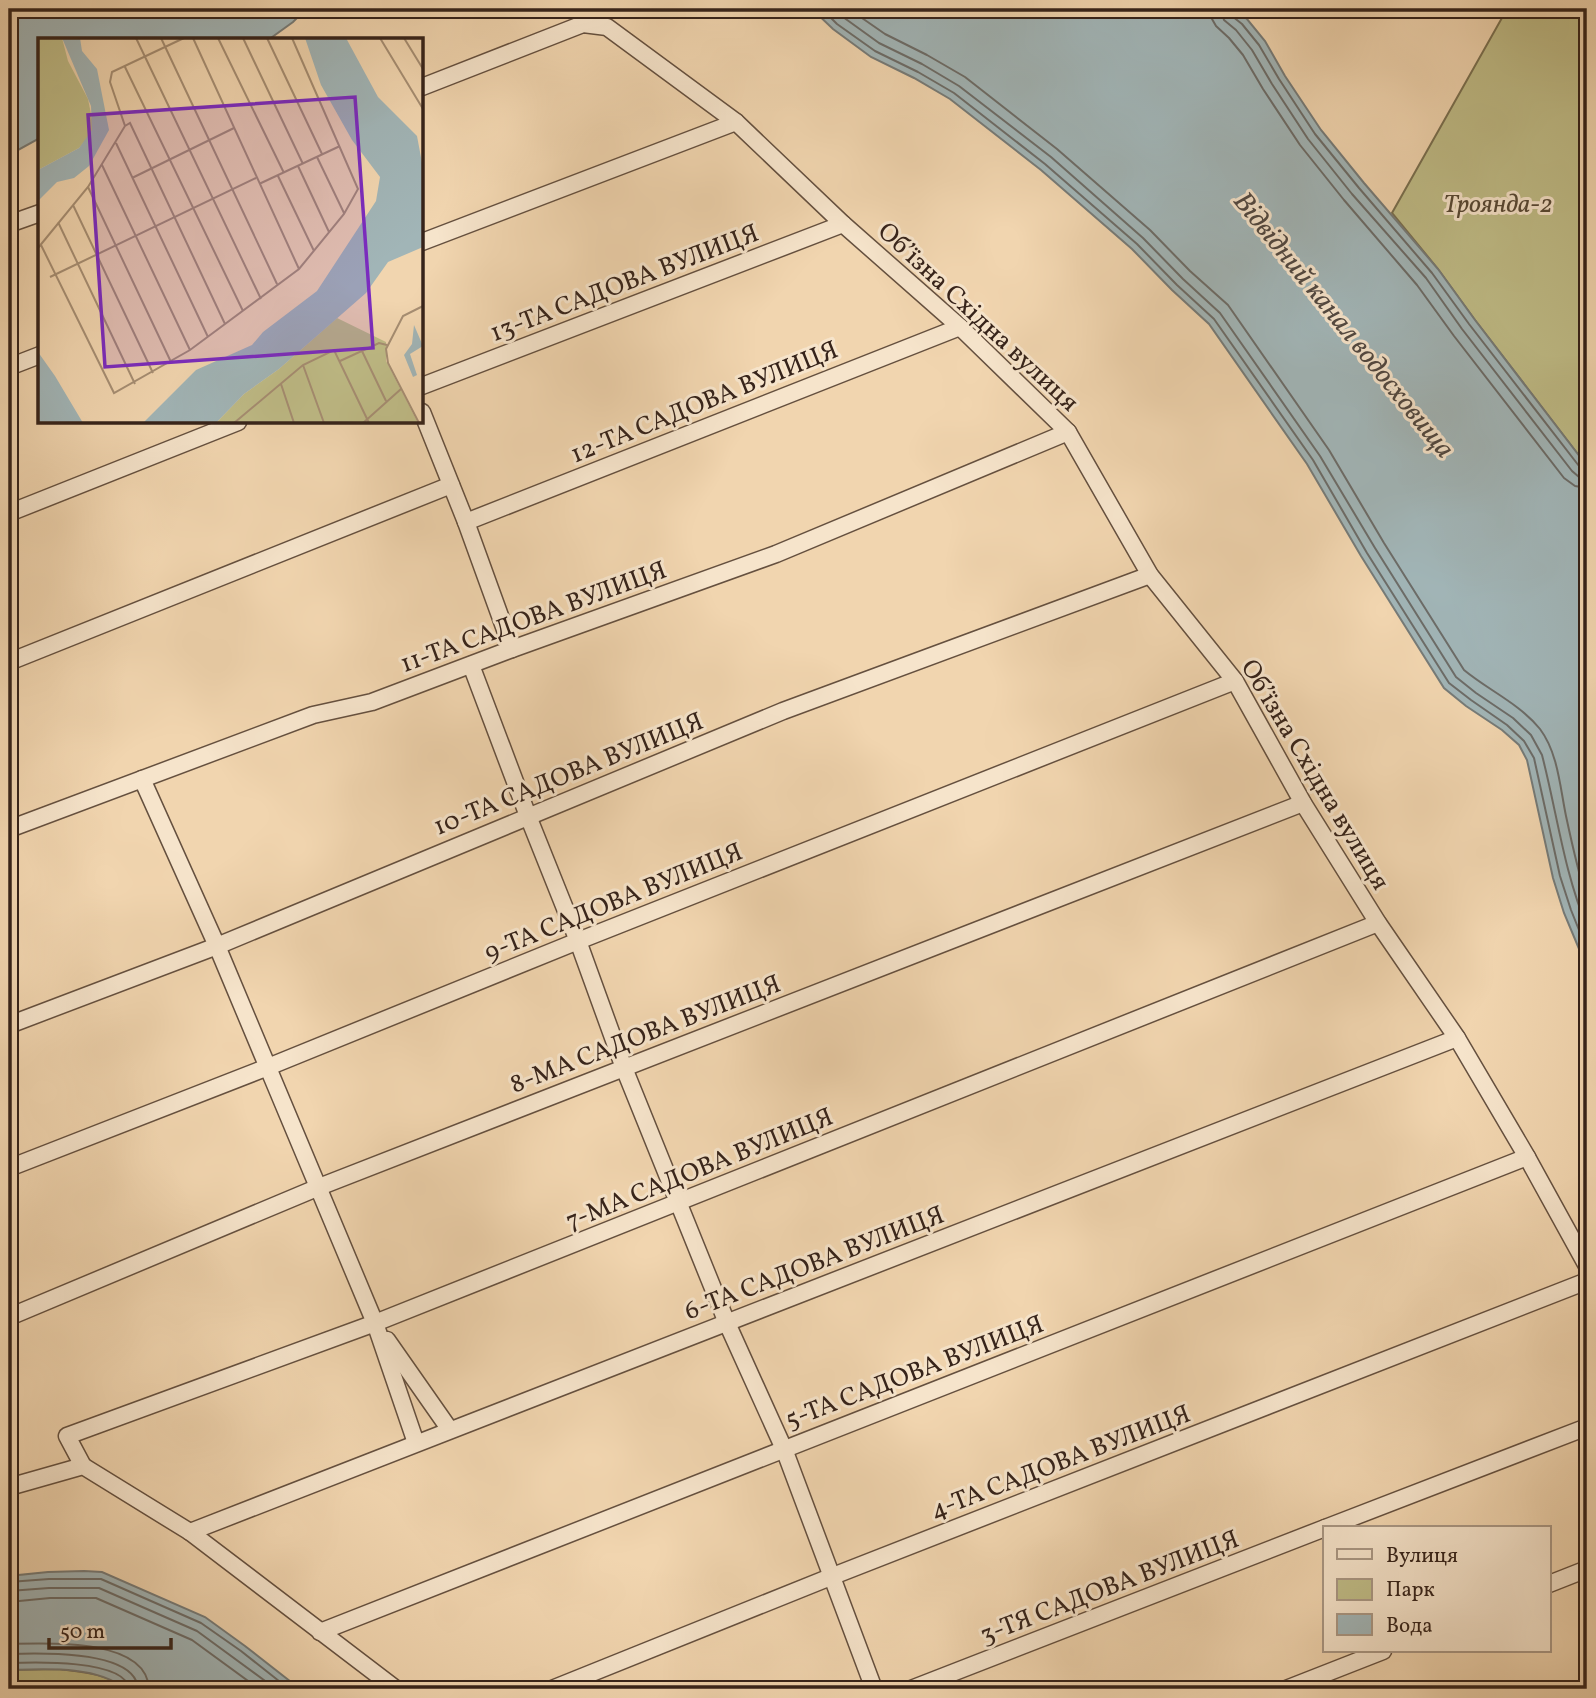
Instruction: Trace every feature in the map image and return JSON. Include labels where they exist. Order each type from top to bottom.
[{"type":"street","name":"Обʼїзна Східна вулиця","points":[[424,86],[583,24],[607,27],[736,122],[843,224],[960,327],[1068,432],[1150,575],[1236,681],[1303,803],[1378,923],[1457,1038],[1587,1266]]},
{"type":"street","points":[[424,241],[736,122]]},
{"type":"street","points":[[9,224],[38,214]]},
{"type":"street","name":"13-ТА САДОВА ВУЛИЦЯ","points":[[424,385],[843,224]]},
{"type":"street","name":"12-ТА САДОВА ВУЛИЦЯ","points":[[466,522],[960,327]]},
{"type":"street","points":[[9,367],[38,356]]},
{"type":"street","points":[[424,417],[512,649]]},
{"type":"street","points":[[9,513],[233,424]]},
{"type":"street","name":"11-ТА САДОВА ВУЛИЦЯ","points":[[9,829],[313,715],[372,702],[776,554],[1068,432]]},
{"type":"street","points":[[9,662],[451,485]]},
{"type":"street","name":"10-ТА САДОВА ВУЛИЦЯ","points":[[9,1025],[217,946],[783,711],[1150,575]]},
{"type":"street","points":[[471,665],[624,1068],[727,1323],[783,1449],[874,1689]]},
{"type":"street","name":"9-ТА САДОВА ВУЛИЦЯ","points":[[9,1168],[1236,681]]},
{"type":"street","points":[[142,779],[217,946],[319,1187],[375,1323],[416,1443]]},
{"type":"street","name":"8-МА САДОВА ВУЛИЦЯ","points":[[9,1317],[319,1187],[1303,803]]},
{"type":"street","name":"7-МА САДОВА ВУЛИЦЯ","points":[[83,1466],[67,1436],[375,1323],[1378,923]]},
{"type":"street","name":"6-ТА САДОВА ВУЛИЦЯ","points":[[190,1532],[1457,1038]]},
{"type":"street","name":"5-ТА САДОВА ВУЛИЦЯ","points":[[320,1632],[1527,1157]]},
{"type":"street","name":"4-ТА САДОВА ВУЛИЦЯ","points":[[552,1689],[832,1576],[1587,1281]]},
{"type":"street","points":[[375,1323],[450,1430]]},
{"type":"street","name":"3-ТЯ САДОВА ВУЛИЦЯ","points":[[1330,1526],[1587,1426]]},
{"type":"street","points":[[9,1487],[83,1466],[190,1532],[396,1689]]},
{"type":"street","name":"3-ТЯ САДОВА ВУЛИЦЯ","points":[[911,1689],[1323,1529]]},
{"type":"street","points":[[1550,1584],[1587,1569]]},
{"type":"street","points":[[1286,1689],[1380,1652]]},
{"type":"green space","name":"Троянда-2","points":[[1507,9],[1587,9],[1587,466],[1438,269],[1392,213]]},
{"type":"green space","points":[[58,1669],[102,1676],[125,1689],[9,1689],[9,1670]]},
{"type":"water","points":[[9,9],[306,9],[271,38],[38,38],[38,139],[9,155]]},
{"type":"water","name":"Відвідний канал водосховища","points":[[812,9],[1233,9],[1247,19],[1265,41],[1321,130],[1438,269],[1587,466],[1587,968],[1553,878],[1527,760],[1519,745],[1444,688],[1307,464],[1209,324],[1132,249],[1041,170],[950,99],[871,57],[833,29]]},
{"type":"water","points":[[102,1572],[205,1617],[300,1689],[125,1689],[113,1681],[85,1672],[54,1669],[9,1670],[9,1576]]}]
